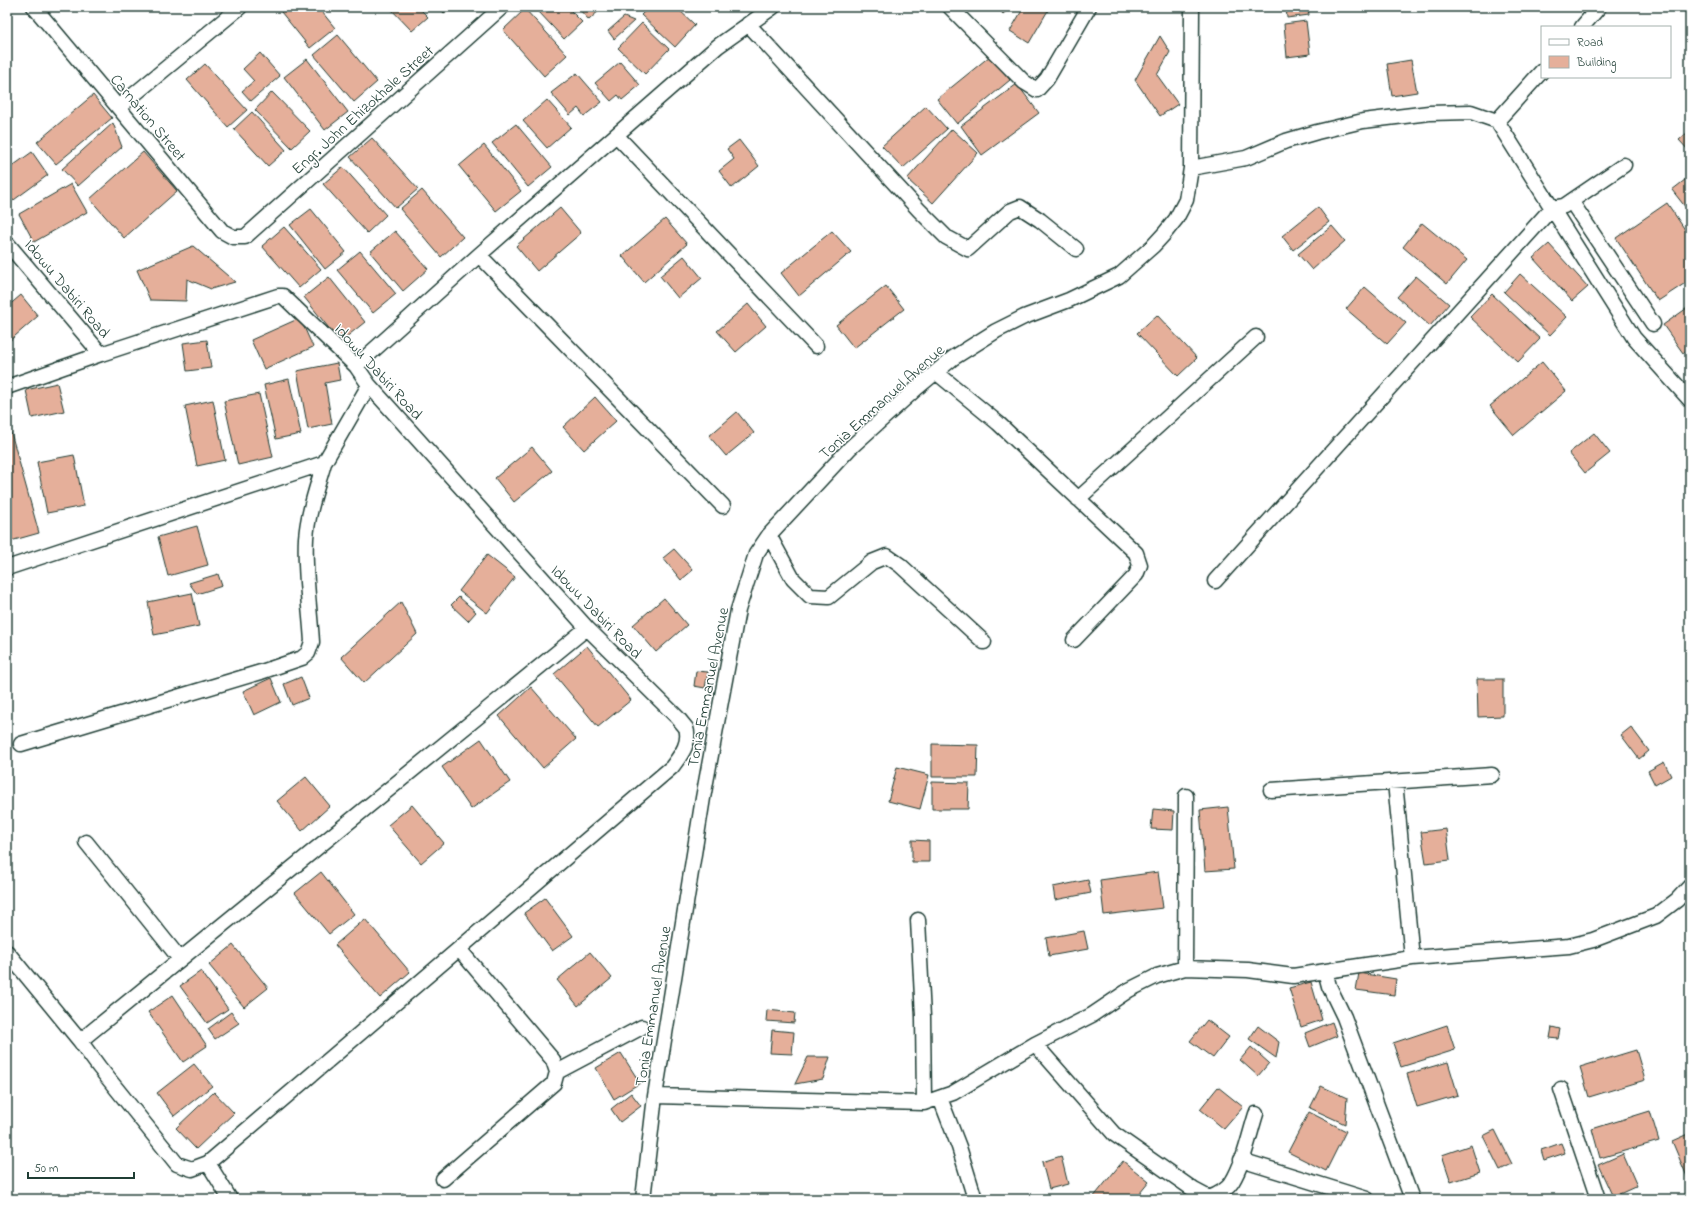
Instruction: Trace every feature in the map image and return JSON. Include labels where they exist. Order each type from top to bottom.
[{"type":"street","name":"Carnation Street","points":[[34,7],[222,231],[233,237],[245,237]]},
{"type":"street","points":[[119,107],[240,7]]},
{"type":"street","name":"Engr. John Ehizokhale Street","points":[[245,237],[502,7]]},
{"type":"street","points":[[356,366],[479,255],[617,136],[718,46],[773,7]]},
{"type":"street","points":[[950,7],[1024,82],[1037,90],[1047,79],[1089,7]]},
{"type":"street","name":"Tonia Emmanuel Avenue","points":[[643,1199],[655,1096],[703,798],[738,610],[756,554],[769,534],[850,448],[953,358],[996,331],[1024,316],[1069,300],[1119,276],[1153,246],[1176,219],[1186,200],[1190,168],[1192,7]]},
{"type":"street","points":[[1583,26],[1599,7]]},
{"type":"street","points":[[748,24],[919,210],[946,237],[968,249],[1010,211],[1020,207],[1040,220],[1076,249]]},
{"type":"street","points":[[1497,121],[1541,72]]},
{"type":"street","points":[[1190,168],[1246,158],[1286,141],[1363,121],[1429,114],[1471,112],[1497,121],[1634,338],[1690,400]]},
{"type":"street","points":[[617,136],[816,346]]},
{"type":"street","points":[[1215,581],[1552,208],[1564,206],[1624,165]]},
{"type":"street","points":[[1571,201],[1653,324]]},
{"type":"street","name":"Idowu Dabiri Road","points":[[7,243],[101,354],[278,296],[283,296],[356,366],[369,385],[587,628],[678,718],[686,728],[687,741],[682,753],[672,767],[208,1163]]},
{"type":"street","points":[[479,255],[723,506]]},
{"type":"street","points":[[1078,499],[1256,337]]},
{"type":"street","points":[[7,387],[101,354]]},
{"type":"street","points":[[937,373],[998,423],[1136,553],[1140,565],[1136,575],[1074,640]]},
{"type":"street","points":[[21,744],[262,672],[302,658],[308,653],[312,642],[306,563],[306,538],[310,511],[324,463],[369,385]]},
{"type":"street","points":[[7,568],[324,463]]},
{"type":"street","points":[[769,534],[793,579],[810,596],[829,596],[872,562],[887,556],[900,565],[984,642]]},
{"type":"street","points":[[80,1041],[587,628]]},
{"type":"street","points":[[1271,790],[1492,775]]},
{"type":"street","points":[[1395,782],[1412,958]]},
{"type":"street","points":[[1185,968],[1186,796]]},
{"type":"street","points":[[86,842],[180,959]]},
{"type":"street","points":[[655,1096],[924,1103],[953,1093],[1035,1044],[1092,1015],[1129,990],[1157,976],[1185,968],[1248,970],[1293,976],[1412,958],[1569,946],[1594,940],[1656,916],[1690,887]]},
{"type":"street","points":[[918,920],[923,1017],[924,1103]]},
{"type":"street","points":[[443,1179],[554,1083],[557,1072],[553,1060],[459,949]]},
{"type":"street","points":[[7,952],[80,1041],[177,1164],[192,1169],[208,1163],[230,1199]]},
{"type":"street","points":[[1325,971],[1329,986],[1344,1016],[1412,1199]]},
{"type":"street","points":[[557,1072],[642,1027]]},
{"type":"street","points":[[1035,1044],[1114,1134],[1194,1190],[1209,1198],[1219,1195],[1231,1184],[1241,1160],[1256,1114]]},
{"type":"street","points":[[1560,1089],[1598,1199]]},
{"type":"street","points":[[940,1098],[959,1147],[976,1199]]},
{"type":"street","points":[[1241,1160],[1367,1199]]},
{"type":"building","points":[[277,7],[318,7],[335,28],[310,48]]},
{"type":"building","points":[[389,7],[418,7],[428,17],[412,31]]},
{"type":"building","points":[[438,7],[451,7],[444,13]]},
{"type":"building","points":[[544,7],[567,7],[582,22],[564,39],[539,12]]},
{"type":"building","points":[[577,7],[603,7],[589,20]]},
{"type":"building","points":[[649,7],[676,7],[695,25],[675,47],[641,15]]},
{"type":"building","points":[[997,7],[1011,7],[1003,14]]},
{"type":"building","points":[[1024,7],[1050,7],[1029,43],[1010,31]]},
{"type":"building","points":[[1286,7],[1308,7],[1309,15],[1287,18]]},
{"type":"building","points":[[525,9],[567,55],[544,76],[503,30]]},
{"type":"building","points":[[624,17],[634,21],[614,39],[608,31]]},
{"type":"building","points":[[1306,21],[1310,54],[1287,57],[1284,24]]},
{"type":"building","points":[[642,23],[669,49],[645,74],[618,48]]},
{"type":"building","points":[[338,35],[377,82],[354,102],[314,55]]},
{"type":"building","points":[[1160,36],[1170,52],[1157,75],[1178,104],[1160,116],[1135,80]]},
{"type":"building","points":[[260,53],[280,76],[251,101],[242,91],[254,81],[243,69]]},
{"type":"building","points":[[990,56],[1010,80],[957,124],[937,99]]},
{"type":"building","points":[[307,59],[348,112],[325,130],[284,77]]},
{"type":"building","points":[[1411,60],[1417,92],[1392,96],[1387,64]]},
{"type":"building","points":[[620,62],[640,85],[622,100],[618,95],[611,101],[595,83]]},
{"type":"building","points":[[205,64],[247,110],[228,127],[187,80]]},
{"type":"building","points":[[577,73],[602,102],[584,116],[578,108],[570,115],[551,93]]},
{"type":"building","points":[[1017,84],[1039,113],[982,155],[961,126]]},
{"type":"building","points":[[272,92],[310,131],[292,148],[255,110]]},
{"type":"building","points":[[93,95],[112,118],[56,164],[37,142]]},
{"type":"building","points":[[547,100],[571,127],[547,148],[523,121]]},
{"type":"building","points":[[926,106],[947,129],[903,168],[882,146]]},
{"type":"building","points":[[252,112],[286,150],[268,166],[234,129]]},
{"type":"building","points":[[113,123],[122,147],[78,186],[62,169]]},
{"type":"building","points":[[516,124],[552,167],[528,187],[492,143]]},
{"type":"building","points":[[952,129],[978,153],[933,203],[907,179]]},
{"type":"building","points":[[1688,132],[1690,134],[1690,152],[1679,140]]},
{"type":"building","points":[[372,138],[418,189],[396,208],[350,157]]},
{"type":"building","points":[[739,140],[759,166],[732,188],[719,171],[734,159],[727,149]]},
{"type":"building","points":[[484,145],[521,191],[496,211],[459,166]]},
{"type":"building","points":[[32,152],[48,175],[7,205],[7,170]]},
{"type":"building","points":[[143,152],[177,191],[124,238],[90,199]]},
{"type":"building","points":[[343,167],[386,215],[367,233],[323,184]]},
{"type":"building","points":[[1690,176],[1690,213],[1672,190]]},
{"type":"building","points":[[71,184],[87,212],[34,242],[19,214]]},
{"type":"building","points":[[422,190],[463,237],[441,257],[400,209]]},
{"type":"building","points":[[1667,203],[1690,237],[1690,280],[1658,301],[1616,238]]},
{"type":"building","points":[[1318,207],[1329,222],[1293,250],[1282,236]]},
{"type":"building","points":[[560,208],[581,233],[537,271],[516,246]]},
{"type":"building","points":[[311,209],[346,252],[325,269],[290,225]]},
{"type":"building","points":[[665,219],[687,244],[644,282],[622,256]]},
{"type":"building","points":[[1422,223],[1467,260],[1447,284],[1403,247]]},
{"type":"building","points":[[1332,226],[1345,241],[1312,270],[1298,254]]},
{"type":"building","points":[[284,227],[321,269],[299,288],[262,246]]},
{"type":"building","points":[[395,231],[428,269],[403,291],[370,252]]},
{"type":"building","points":[[832,231],[851,252],[799,296],[781,273]]},
{"type":"building","points":[[1549,244],[1588,287],[1572,301],[1533,258]]},
{"type":"building","points":[[193,246],[235,282],[211,289],[187,279],[186,301],[150,300],[137,270]]},
{"type":"building","points":[[360,251],[396,294],[373,313],[337,270]]},
{"type":"building","points":[[684,256],[702,278],[678,298],[660,276]]},
{"type":"building","points":[[1520,274],[1567,317],[1550,335],[1504,292]]},
{"type":"building","points":[[1416,276],[1449,304],[1430,326],[1397,297]]},
{"type":"building","points":[[329,277],[365,322],[340,342],[304,297]]},
{"type":"building","points":[[886,286],[904,309],[854,348],[836,325]]},
{"type":"building","points":[[1365,287],[1406,323],[1387,344],[1346,309]]},
{"type":"building","points":[[1492,294],[1540,339],[1518,362],[1470,317]]},
{"type":"building","points":[[21,295],[38,316],[7,343],[7,307]]},
{"type":"building","points":[[748,304],[766,326],[736,352],[717,331]]},
{"type":"building","points":[[1690,306],[1690,348],[1683,353],[1663,325]]},
{"type":"building","points":[[1157,315],[1197,358],[1178,376],[1137,333]]},
{"type":"building","points":[[300,318],[313,347],[264,369],[251,340]]},
{"type":"building","points":[[207,340],[211,368],[187,371],[183,343]]},
{"type":"building","points":[[1542,362],[1566,391],[1514,435],[1490,406]]},
{"type":"building","points":[[337,363],[340,380],[325,383],[332,424],[308,429],[297,371]]},
{"type":"building","points":[[289,379],[301,434],[276,439],[264,385]]},
{"type":"building","points":[[57,383],[64,411],[32,418],[26,390]]},
{"type":"building","points":[[259,394],[273,457],[238,465],[224,401]]},
{"type":"building","points":[[595,397],[616,421],[584,450],[563,427]]},
{"type":"building","points":[[213,400],[225,460],[197,466],[185,406]]},
{"type":"building","points":[[737,412],[754,433],[726,456],[709,436]]},
{"type":"building","points":[[10,429],[39,533],[7,542],[7,430]]},
{"type":"building","points":[[1594,433],[1610,453],[1585,473],[1569,453]]},
{"type":"building","points":[[532,447],[552,471],[514,502],[495,478]]},
{"type":"building","points":[[74,455],[84,506],[47,513],[37,462]]},
{"type":"building","points":[[197,526],[208,565],[168,576],[158,537]]},
{"type":"building","points":[[674,549],[693,570],[681,580],[663,558]]},
{"type":"building","points":[[487,555],[515,577],[487,613],[459,591]]},
{"type":"building","points":[[218,574],[222,586],[197,594],[189,583]]},
{"type":"building","points":[[192,593],[199,626],[154,635],[148,602]]},
{"type":"building","points":[[459,597],[476,612],[468,621],[451,605]]},
{"type":"building","points":[[664,598],[687,625],[656,652],[633,625]]},
{"type":"building","points":[[401,602],[417,634],[364,683],[341,657]]},
{"type":"building","points":[[587,646],[631,700],[598,727],[554,674]]},
{"type":"building","points":[[696,671],[708,672],[705,688],[694,686]]},
{"type":"building","points":[[301,677],[309,698],[292,705],[284,684]]},
{"type":"building","points":[[271,678],[281,702],[254,715],[243,691]]},
{"type":"building","points":[[1477,679],[1503,679],[1503,716],[1478,717]]},
{"type":"building","points":[[531,687],[576,739],[543,768],[499,716]]},
{"type":"building","points":[[1631,727],[1649,751],[1639,759],[1621,735]]},
{"type":"building","points":[[481,739],[510,782],[471,809],[442,767]]},
{"type":"building","points":[[932,744],[978,745],[977,777],[932,777]]},
{"type":"building","points":[[1664,762],[1671,776],[1655,785],[1648,771]]},
{"type":"building","points":[[897,767],[929,775],[920,809],[888,801]]},
{"type":"building","points":[[306,777],[330,806],[302,831],[277,801]]},
{"type":"building","points":[[932,782],[969,783],[968,809],[932,809]]},
{"type":"building","points":[[412,805],[444,843],[421,863],[388,825]]},
{"type":"building","points":[[1228,807],[1234,869],[1205,871],[1200,810]]},
{"type":"building","points":[[1153,809],[1174,811],[1173,830],[1151,829]]},
{"type":"building","points":[[1446,829],[1450,860],[1426,863],[1421,832]]},
{"type":"building","points":[[912,840],[929,841],[929,862],[912,862]]},
{"type":"building","points":[[321,872],[354,914],[329,934],[295,893]]},
{"type":"building","points":[[1158,872],[1163,908],[1104,915],[1100,880]]},
{"type":"building","points":[[1088,880],[1091,893],[1055,900],[1053,887]]},
{"type":"building","points":[[545,898],[573,936],[552,951],[524,913]]},
{"type":"building","points":[[365,919],[410,972],[380,998],[335,945]]},
{"type":"building","points":[[1084,931],[1088,949],[1049,956],[1046,938]]},
{"type":"building","points":[[233,945],[268,988],[244,1007],[209,965]]},
{"type":"building","points":[[590,952],[612,978],[578,1006],[557,980]]},
{"type":"building","points":[[201,971],[228,1009],[207,1023],[180,986]]},
{"type":"building","points":[[1359,973],[1396,979],[1394,995],[1356,990]]},
{"type":"building","points":[[1311,982],[1322,1020],[1301,1027],[1289,988]]},
{"type":"building","points":[[173,995],[207,1046],[183,1062],[148,1012]]},
{"type":"building","points":[[767,1010],[795,1013],[794,1023],[766,1021]]},
{"type":"building","points":[[231,1012],[239,1023],[215,1039],[208,1029]]},
{"type":"building","points":[[1207,1020],[1229,1037],[1213,1058],[1190,1041]]},
{"type":"building","points":[[1332,1022],[1337,1036],[1310,1047],[1305,1033]]},
{"type":"building","points":[[1447,1025],[1455,1050],[1401,1067],[1393,1043]]},
{"type":"building","points":[[1258,1026],[1279,1042],[1276,1058],[1249,1039]]},
{"type":"building","points":[[1552,1027],[1560,1029],[1558,1039],[1550,1038]]},
{"type":"building","points":[[772,1030],[794,1032],[792,1054],[770,1053]]},
{"type":"building","points":[[1251,1047],[1269,1063],[1258,1076],[1240,1060]]},
{"type":"building","points":[[1636,1050],[1645,1080],[1589,1097],[1580,1067]]},
{"type":"building","points":[[621,1053],[640,1083],[614,1099],[596,1068]]},
{"type":"building","points":[[808,1057],[830,1057],[823,1079],[795,1084]]},
{"type":"building","points":[[1448,1062],[1458,1095],[1417,1107],[1407,1074]]},
{"type":"building","points":[[194,1064],[212,1086],[174,1116],[157,1093]]},
{"type":"building","points":[[1321,1086],[1347,1098],[1345,1124],[1310,1108]]},
{"type":"building","points":[[1218,1087],[1243,1107],[1224,1129],[1200,1109]]},
{"type":"building","points":[[214,1092],[234,1113],[196,1149],[176,1128]]},
{"type":"building","points":[[631,1093],[641,1106],[620,1122],[611,1109]]},
{"type":"building","points":[[1650,1111],[1659,1141],[1600,1158],[1592,1129]]},
{"type":"building","points":[[1309,1112],[1346,1131],[1326,1171],[1288,1152]]},
{"type":"building","points":[[1495,1130],[1512,1164],[1500,1170],[1483,1136]]},
{"type":"building","points":[[1690,1133],[1690,1178],[1688,1179],[1672,1141]]},
{"type":"building","points":[[1561,1143],[1565,1153],[1544,1160],[1541,1150]]},
{"type":"building","points":[[1471,1145],[1480,1173],[1451,1182],[1442,1155]]},
{"type":"building","points":[[1623,1154],[1637,1186],[1613,1197],[1598,1165]]},
{"type":"building","points":[[1061,1156],[1068,1184],[1049,1189],[1042,1162]]},
{"type":"building","points":[[1123,1161],[1149,1182],[1135,1199],[1092,1199]]},
{"type":"building","points":[[403,1193],[406,1199],[393,1199]]}]
